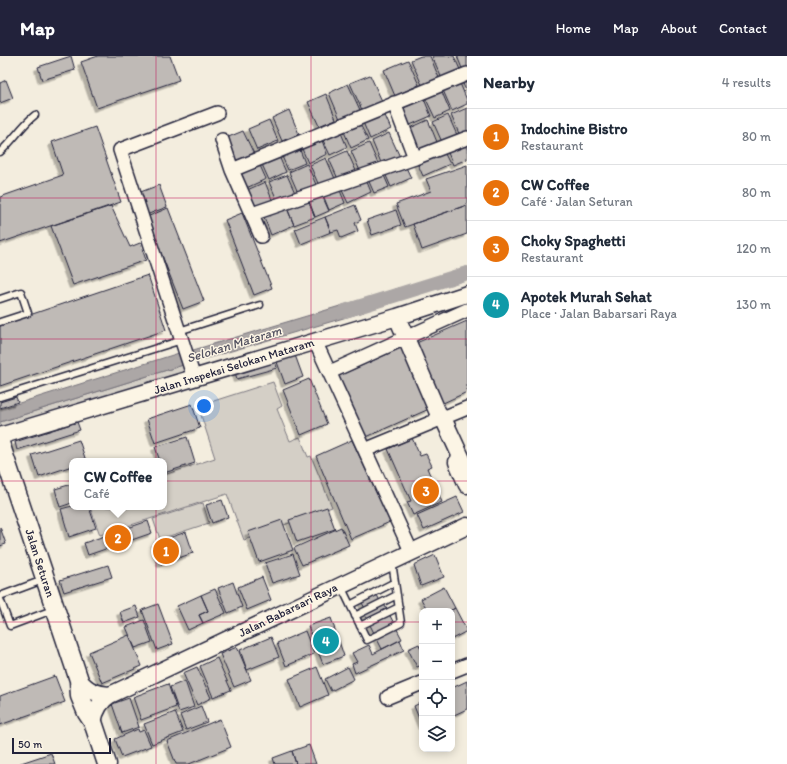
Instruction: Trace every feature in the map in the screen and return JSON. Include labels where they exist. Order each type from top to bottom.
[{"type":"main road","name":"Jalan Seturan","points":[[0,443],[79,680]]},
{"type":"main road","points":[[79,680],[80,696],[92,722],[107,764]]},
{"type":"street","points":[[232,170],[467,74]]},
{"type":"street","points":[[394,103],[415,158]]},
{"type":"street","points":[[192,371],[120,150],[217,114]]},
{"type":"street","points":[[252,214],[415,158],[467,138]]},
{"type":"street","points":[[222,140],[232,170],[252,214],[260,236]]},
{"type":"street","name":"Jalan Inspeksi Selokan Mataram","points":[[0,443],[192,371],[315,341],[467,294]]},
{"type":"street","points":[[330,372],[467,310]]},
{"type":"street","points":[[396,317],[467,485]]},
{"type":"street","points":[[315,341],[412,551]]},
{"type":"street","points":[[365,450],[439,417],[467,408]]},
{"type":"street","points":[[439,417],[467,470]]},
{"type":"street","name":"Jalan Babarsari Raya","points":[[110,695],[392,560],[467,526]]},
{"type":"street","points":[[455,670],[467,665]]},
{"type":"street","points":[[79,680],[90,691],[110,695]]},
{"type":"street","points":[[388,697],[419,684]]},
{"type":"street","points":[[92,722],[98,708],[105,698],[110,695]]},
{"type":"lane","points":[[0,152],[6,147],[25,122],[35,115]]},
{"type":"lane","points":[[0,300],[21,292],[28,313],[0,322]]},
{"type":"lane","points":[[0,397],[182,340],[260,305]]},
{"type":"lane","points":[[340,585],[367,640],[401,623],[392,560]]},
{"type":"lane","points":[[0,596],[45,579]]},
{"type":"lane","points":[[350,605],[395,582]]},
{"type":"lane","points":[[355,616],[397,595]]},
{"type":"lane","points":[[0,599],[10,626],[55,609]]},
{"type":"lane","points":[[360,626],[399,606]]},
{"type":"shaded area","points":[[183,365],[185,372],[2,429],[0,422]]},
{"type":"shaded area","points":[[273,382],[282,406],[277,409],[290,441],[300,437],[308,457],[311,456],[332,507],[244,540],[227,494],[100,535],[91,510],[167,510],[167,474],[215,458],[198,406]]},
{"type":"shaded area","points":[[203,503],[209,523],[160,539],[153,519]]},
{"type":"water","points":[[360,300],[364,312],[194,362],[190,351]]},
{"type":"water","points":[[179,353],[183,365],[0,422],[0,409]]},
{"type":"building","points":[[71,56],[75,70],[42,80],[38,67]]},
{"type":"building","points":[[98,56],[170,56],[179,80],[97,108],[81,62]]},
{"type":"building","points":[[421,56],[430,56],[439,78],[422,85],[411,60]]},
{"type":"building","points":[[432,56],[454,56],[461,72],[443,81]]},
{"type":"building","points":[[457,56],[467,56],[467,69],[463,71]]},
{"type":"building","points":[[408,60],[419,85],[395,96],[384,70]]},
{"type":"building","points":[[370,75],[382,101],[362,110],[350,83]]},
{"type":"building","points":[[467,77],[467,93],[461,79]]},
{"type":"building","points":[[6,80],[13,98],[0,103],[0,83]]},
{"type":"building","points":[[459,81],[467,100],[467,104],[452,111],[442,88]]},
{"type":"building","points":[[348,84],[360,110],[340,119],[329,93]]},
{"type":"building","points":[[441,90],[450,111],[435,118],[425,97]]},
{"type":"building","points":[[326,94],[336,119],[319,126],[308,102]]},
{"type":"building","points":[[424,99],[431,116],[410,125],[403,108]]},
{"type":"building","points":[[467,108],[467,133],[460,136],[451,115]]},
{"type":"building","points":[[289,110],[299,134],[282,141],[272,118]]},
{"type":"building","points":[[383,111],[391,129],[370,139],[362,120]]},
{"type":"building","points":[[448,115],[457,135],[442,142],[433,122]]},
{"type":"building","points":[[269,120],[278,141],[257,150],[248,129]]},
{"type":"building","points":[[358,120],[368,140],[351,148],[342,127]]},
{"type":"building","points":[[428,120],[437,142],[418,151],[408,129]]},
{"type":"building","points":[[95,127],[121,202],[0,243],[0,197],[63,175],[52,142]]},
{"type":"building","points":[[339,128],[347,147],[330,155],[321,136]]},
{"type":"building","points":[[243,131],[254,154],[237,162],[226,138]]},
{"type":"building","points":[[389,133],[400,157],[382,165],[372,141]]},
{"type":"building","points":[[320,135],[327,154],[308,163],[300,144]]},
{"type":"building","points":[[463,141],[467,149],[467,159],[453,165],[446,148]]},
{"type":"building","points":[[369,143],[379,166],[361,173],[351,151]]},
{"type":"building","points":[[298,145],[305,163],[288,170],[280,152]]},
{"type":"building","points":[[442,148],[450,164],[423,176],[416,160]]},
{"type":"building","points":[[347,151],[357,173],[339,181],[329,159]]},
{"type":"building","points":[[277,152],[286,172],[269,180],[260,160]]},
{"type":"building","points":[[326,158],[336,181],[320,188],[310,165]]},
{"type":"building","points":[[258,161],[266,179],[244,189],[236,171]]},
{"type":"building","points":[[404,163],[411,178],[391,187],[384,171]]},
{"type":"building","points":[[307,164],[317,187],[299,195],[289,172]]},
{"type":"building","points":[[467,165],[467,205],[405,227],[396,204],[431,191],[426,179]]},
{"type":"building","points":[[382,171],[389,187],[374,193],[367,177]]},
{"type":"building","points":[[287,175],[296,195],[278,202],[269,182]]},
{"type":"building","points":[[365,177],[371,192],[348,203],[341,188]]},
{"type":"building","points":[[265,182],[273,202],[253,210],[245,191]]},
{"type":"building","points":[[159,185],[167,207],[146,215],[138,193]]},
{"type":"building","points":[[339,188],[345,203],[329,210],[323,195]]},
{"type":"building","points":[[321,193],[329,211],[315,217],[308,199]]},
{"type":"building","points":[[308,199],[315,217],[294,225],[287,208]]},
{"type":"building","points":[[355,205],[361,220],[355,223],[358,231],[341,238],[338,230],[331,232],[325,217]]},
{"type":"building","points":[[467,205],[467,234],[422,250],[413,224]]},
{"type":"building","points":[[111,206],[130,247],[140,243],[146,260],[73,285],[51,226]]},
{"type":"building","points":[[168,208],[204,301],[183,309],[147,217]]},
{"type":"building","points":[[287,208],[294,225],[271,235],[264,217]]},
{"type":"building","points":[[396,210],[401,225],[372,235],[367,220]]},
{"type":"building","points":[[242,213],[272,288],[254,295],[225,220]]},
{"type":"building","points":[[325,217],[331,232],[301,244],[295,229]]},
{"type":"building","points":[[148,275],[166,330],[0,386],[0,325]]},
{"type":"building","points":[[467,321],[467,392],[441,404],[414,344]]},
{"type":"building","points":[[403,347],[429,409],[362,439],[336,377]]},
{"type":"building","points":[[295,355],[303,377],[285,384],[277,362]]},
{"type":"building","points":[[274,358],[277,368],[237,379],[234,369]]},
{"type":"building","points":[[309,379],[327,424],[301,435],[283,390]]},
{"type":"building","points":[[16,397],[18,402],[0,408],[0,402]]},
{"type":"building","points":[[192,404],[200,428],[155,443],[147,419]]},
{"type":"building","points":[[77,422],[80,430],[17,450],[15,442]]},
{"type":"building","points":[[187,437],[195,463],[167,472],[167,458],[159,458],[155,447]]},
{"type":"building","points":[[412,438],[420,456],[426,454],[432,466],[427,468],[442,502],[413,515],[407,502],[411,501],[388,449]]},
{"type":"building","points":[[79,440],[85,458],[69,458],[69,467],[39,477],[32,455]]},
{"type":"building","points":[[352,440],[390,522],[351,539],[316,456]]},
{"type":"building","points":[[69,485],[69,504],[60,507],[55,489]]},
{"type":"building","points":[[457,497],[464,512],[424,530],[417,515]]},
{"type":"building","points":[[222,500],[228,517],[212,523],[206,505]]},
{"type":"building","points":[[69,507],[69,510],[90,510],[96,528],[69,537],[61,509]]},
{"type":"building","points":[[327,507],[335,529],[297,542],[289,520]]},
{"type":"building","points":[[282,520],[293,550],[259,562],[248,532]]},
{"type":"building","points":[[148,521],[152,533],[88,555],[84,543]]},
{"type":"building","points":[[0,527],[6,544],[0,546]]},
{"type":"building","points":[[341,527],[349,545],[302,565],[294,548]]},
{"type":"building","points":[[186,532],[193,553],[161,564],[154,543]]},
{"type":"building","points":[[293,554],[300,574],[272,583],[265,563]]},
{"type":"building","points":[[435,555],[444,577],[421,586],[414,565]]},
{"type":"building","points":[[108,565],[112,577],[64,592],[60,580]]},
{"type":"building","points":[[262,577],[271,600],[247,610],[238,587]]},
{"type":"building","points":[[233,582],[242,607],[228,613],[218,588]]},
{"type":"building","points":[[444,587],[455,608],[426,608],[421,599]]},
{"type":"building","points":[[215,589],[226,613],[203,623],[199,615],[208,611],[201,595]]},
{"type":"building","points":[[376,593],[382,605],[367,612],[361,601]]},
{"type":"building","points":[[201,595],[208,611],[199,615],[203,623],[188,630],[177,606]]},
{"type":"building","points":[[158,604],[173,644],[157,650],[142,610]]},
{"type":"building","points":[[384,604],[402,639],[382,649],[364,613]]},
{"type":"building","points":[[136,606],[140,617],[124,623],[120,612]]},
{"type":"building","points":[[455,608],[467,631],[455,637]]},
{"type":"building","points":[[331,618],[344,656],[323,664],[308,626]]},
{"type":"building","points":[[144,620],[152,642],[135,648],[126,627]]},
{"type":"building","points":[[305,631],[314,654],[286,666],[277,643]]},
{"type":"building","points":[[129,635],[142,666],[102,683],[89,652]]},
{"type":"building","points":[[271,637],[279,657],[247,670],[240,650]]},
{"type":"building","points":[[400,640],[404,650],[355,673],[352,664],[357,662],[352,653],[369,645],[373,654]]},
{"type":"building","points":[[419,644],[419,666],[417,667],[408,649]]},
{"type":"building","points":[[237,647],[251,680],[234,687],[220,654]]},
{"type":"building","points":[[217,658],[231,690],[213,697],[200,666]]},
{"type":"building","points":[[197,667],[211,698],[197,705],[183,673]]},
{"type":"building","points":[[317,667],[328,695],[300,707],[289,679]]},
{"type":"building","points":[[348,667],[354,679],[331,691],[325,679]]},
{"type":"building","points":[[55,676],[65,702],[0,725],[0,696]]},
{"type":"building","points":[[185,681],[194,707],[179,712],[170,687]]},
{"type":"building","points":[[467,681],[467,709],[455,715],[455,687]]},
{"type":"building","points":[[168,684],[176,707],[141,720],[133,697]]},
{"type":"building","points":[[129,698],[139,727],[122,733],[112,704]]},
{"type":"building","points":[[419,704],[419,718],[414,706]]},
{"type":"building","points":[[201,706],[207,722],[186,730],[180,715]]},
{"type":"building","points":[[175,712],[183,732],[152,744],[144,724]]},
{"type":"building","points":[[220,719],[231,747],[189,764],[176,764],[167,741]]},
{"type":"building","points":[[138,729],[139,732],[144,730],[151,746],[122,757],[115,739]]},
{"type":"building","points":[[309,745],[316,764],[296,764],[292,751]]},
{"type":"building","points":[[292,751],[296,764],[275,764],[273,758]]},
{"type":"building","points":[[51,753],[55,764],[18,764]]},
{"type":"waterway","name":"Selokan Mataram","points":[[345,311],[467,273]]},
{"type":"place","name":"Choky Spaghetti","points":[[426,491]]},
{"type":"place","name":"CW Coffee","points":[[118,538]]},
{"type":"place","name":"Indochine Bistro","points":[[166,551]]},
{"type":"place","name":"Apotek Murah Sehat","points":[[326,641]]}]
